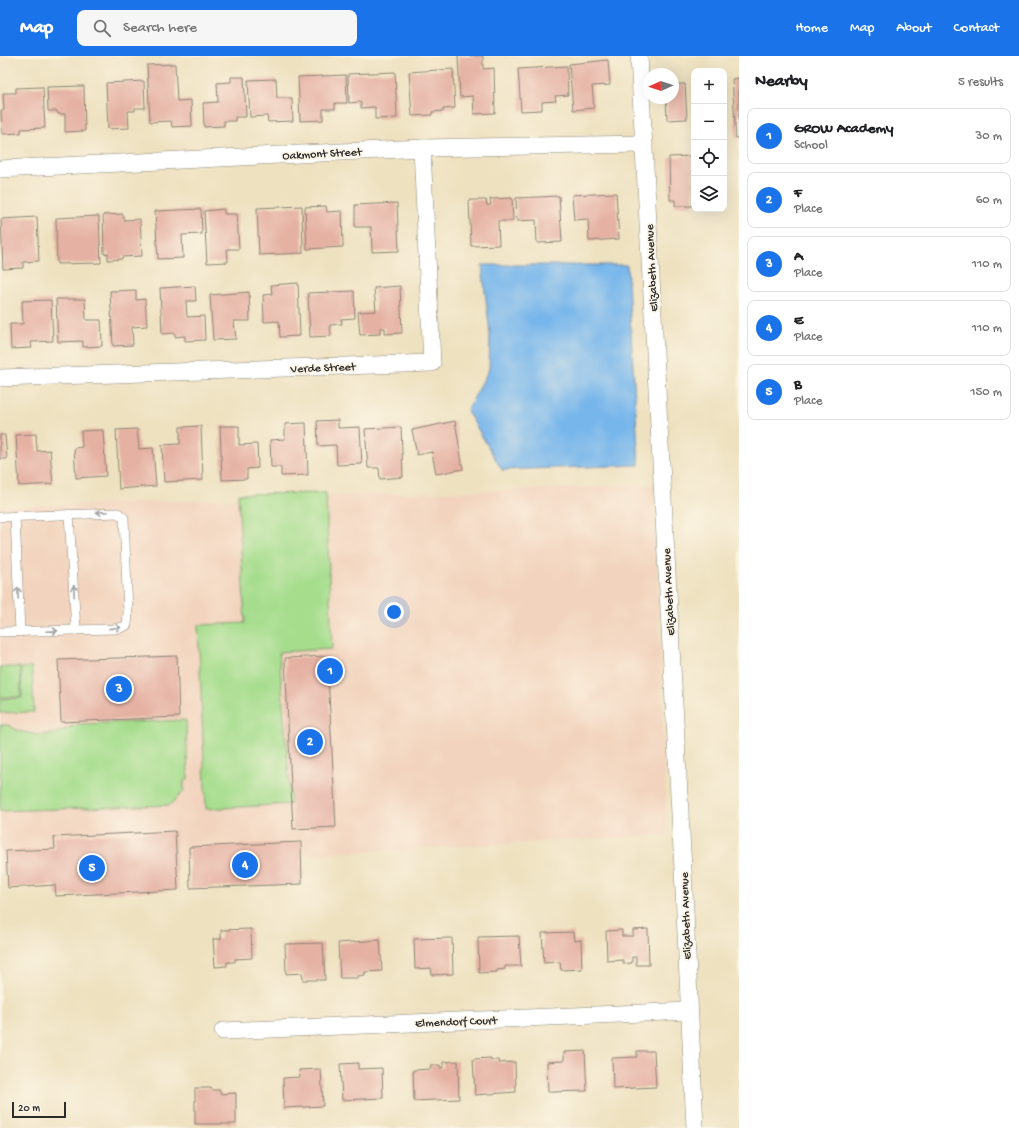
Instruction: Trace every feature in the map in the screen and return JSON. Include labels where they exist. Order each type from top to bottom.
[{"type":"street","name":"Elizabeth Avenue","points":[[640,56],[683,862],[695,1128]]},
{"type":"street","name":"Oakmont Street","points":[[0,169],[422,148],[644,144]]},
{"type":"street","name":"Verde Street","points":[[0,378],[432,363],[422,148]]},
{"type":"street","name":"Elmendorf Court","points":[[223,1031],[689,1011]]},
{"type":"lane","points":[[0,517],[118,513],[124,518],[128,623],[123,627],[114,629],[0,632]]},
{"type":"lane","points":[[69,514],[76,630]]},
{"type":"lane","points":[[15,516],[20,632]]},
{"type":"shaded area","points":[[654,485],[667,835],[0,871],[0,507]]},
{"type":"green space","points":[[326,493],[332,649],[279,652],[291,804],[206,809],[198,625],[245,623],[238,494]]},
{"type":"green space","points":[[0,667],[20,667],[21,697],[0,697]]},
{"type":"green space","points":[[32,667],[34,712],[0,713],[0,699],[22,698],[21,668]]},
{"type":"green space","points":[[186,720],[188,779],[184,781],[184,791],[170,805],[0,811],[0,725],[8,725],[19,731],[37,735],[53,734],[79,724]]},
{"type":"water","points":[[482,265],[627,265],[639,465],[502,470],[467,411],[489,369],[490,334]]},
{"type":"building","points":[[458,56],[483,56],[483,69],[494,68],[495,113],[474,114],[473,96],[460,97]]},
{"type":"building","points":[[608,60],[610,85],[592,86],[594,108],[573,110],[569,64]]},
{"type":"building","points":[[175,64],[177,101],[191,100],[192,126],[172,127],[171,121],[150,122],[147,65]]},
{"type":"building","points":[[567,66],[568,95],[555,96],[556,101],[542,102],[542,110],[521,111],[518,69]]},
{"type":"building","points":[[453,69],[455,108],[432,112],[432,115],[412,116],[409,72]]},
{"type":"building","points":[[395,72],[397,118],[375,119],[375,107],[361,108],[361,102],[349,103],[348,74]]},
{"type":"building","points":[[346,75],[347,103],[335,103],[335,109],[323,109],[323,120],[300,121],[298,77]]},
{"type":"building","points":[[231,77],[244,77],[246,117],[235,117],[235,121],[224,121],[224,126],[204,127],[203,103],[218,102],[217,83],[231,82]]},
{"type":"building","points":[[739,78],[739,138],[736,138],[732,79]]},
{"type":"building","points":[[276,79],[277,98],[292,98],[293,121],[268,122],[267,116],[250,117],[248,80]]},
{"type":"building","points":[[144,81],[145,108],[135,108],[135,111],[128,111],[129,128],[108,129],[106,83]]},
{"type":"building","points":[[679,84],[685,84],[687,119],[667,120],[666,104],[679,104]]},
{"type":"building","points":[[84,86],[85,131],[65,132],[65,114],[58,114],[57,111],[48,111],[47,87]]},
{"type":"building","points":[[43,87],[45,128],[21,129],[21,133],[2,134],[1,110],[4,110],[3,93],[16,93],[16,88]]},
{"type":"building","points":[[691,156],[691,206],[675,206],[675,200],[670,200],[669,157]]},
{"type":"building","points":[[616,193],[619,239],[589,241],[588,219],[574,220],[572,195]]},
{"type":"building","points":[[559,196],[562,242],[537,243],[536,220],[517,221],[516,198]]},
{"type":"building","points":[[512,198],[513,221],[498,221],[499,245],[471,246],[469,200],[486,200],[487,205],[491,205],[490,199]]},
{"type":"building","points":[[397,203],[399,251],[372,252],[371,227],[355,227],[355,205]]},
{"type":"building","points":[[302,206],[303,253],[259,255],[257,208]]},
{"type":"building","points":[[326,206],[327,212],[342,211],[343,247],[307,249],[305,207]]},
{"type":"building","points":[[201,209],[202,234],[182,235],[183,258],[158,259],[155,211]]},
{"type":"building","points":[[224,209],[224,214],[237,214],[239,249],[227,249],[228,262],[207,263],[204,211]]},
{"type":"building","points":[[123,214],[124,220],[140,219],[142,256],[122,257],[122,259],[108,260],[108,253],[104,254],[103,215]]},
{"type":"building","points":[[99,216],[101,263],[57,264],[56,218]]},
{"type":"building","points":[[37,217],[39,261],[23,262],[23,268],[3,269],[1,219]]},
{"type":"building","points":[[298,283],[300,336],[280,337],[279,321],[264,322],[263,295],[272,294],[271,285]]},
{"type":"building","points":[[195,286],[196,301],[186,301],[187,317],[204,316],[205,340],[185,341],[185,336],[175,337],[175,333],[162,334],[160,288]]},
{"type":"building","points":[[400,286],[402,333],[385,334],[385,328],[380,328],[380,334],[360,335],[358,312],[376,311],[374,288]]},
{"type":"building","points":[[136,290],[136,300],[145,299],[147,326],[132,327],[133,345],[113,346],[110,291]]},
{"type":"building","points":[[354,291],[355,318],[341,319],[342,324],[330,325],[331,336],[310,337],[308,293]]},
{"type":"building","points":[[249,292],[250,321],[234,321],[236,339],[213,340],[210,295]]},
{"type":"building","points":[[56,299],[85,299],[86,320],[101,320],[102,346],[83,347],[83,341],[58,342]]},
{"type":"building","points":[[51,300],[53,341],[31,342],[32,348],[11,349],[10,324],[23,324],[22,301]]},
{"type":"building","points":[[338,420],[338,428],[360,427],[362,464],[337,465],[336,445],[318,446],[317,421]]},
{"type":"building","points":[[455,421],[463,469],[436,474],[432,452],[417,455],[412,430]]},
{"type":"building","points":[[306,423],[308,475],[281,476],[281,467],[271,467],[270,440],[285,439],[285,424]]},
{"type":"building","points":[[201,426],[203,480],[164,482],[162,445],[180,444],[180,427]]},
{"type":"building","points":[[220,426],[239,426],[239,445],[257,444],[258,468],[247,469],[247,479],[222,480]]},
{"type":"building","points":[[401,427],[403,477],[380,479],[379,468],[368,468],[365,429]]},
{"type":"building","points":[[137,429],[139,449],[153,448],[156,486],[119,489],[116,430]]},
{"type":"building","points":[[103,430],[106,476],[76,478],[74,448],[82,447],[81,431]]},
{"type":"building","points":[[36,434],[37,451],[50,450],[53,484],[19,486],[16,435]]},
{"type":"building","points":[[0,435],[5,435],[7,459],[0,459]]},
{"type":"building","points":[[177,656],[179,717],[61,722],[58,660]]},
{"type":"building","points":[[327,656],[336,827],[293,829],[285,658]]},
{"type":"building","points":[[175,831],[178,890],[56,896],[55,885],[8,888],[6,851],[55,849],[54,837]]},
{"type":"building","points":[[301,842],[302,884],[190,888],[189,847]]},
{"type":"building","points":[[251,929],[252,958],[235,959],[235,962],[227,962],[227,966],[215,967],[213,939],[221,939],[221,930]]},
{"type":"building","points":[[648,929],[649,965],[636,965],[636,957],[632,957],[632,963],[623,964],[623,960],[607,961],[606,931],[622,930],[622,936],[633,936],[633,930]]},
{"type":"building","points":[[573,932],[574,941],[581,940],[582,969],[561,970],[560,962],[544,963],[542,933]]},
{"type":"building","points":[[519,936],[521,966],[505,966],[505,969],[497,970],[497,972],[479,973],[478,937]]},
{"type":"building","points":[[452,938],[453,974],[432,975],[431,968],[415,969],[414,939]]},
{"type":"building","points":[[380,940],[382,971],[365,972],[365,975],[358,976],[358,978],[340,978],[338,943]]},
{"type":"building","points":[[323,943],[325,980],[303,980],[302,973],[286,974],[285,944]]},
{"type":"building","points":[[585,1051],[587,1091],[548,1092],[547,1062],[564,1061],[564,1052]]},
{"type":"building","points":[[637,1051],[654,1051],[656,1087],[613,1089],[612,1058],[637,1057]]},
{"type":"building","points":[[491,1058],[491,1060],[498,1060],[499,1063],[515,1062],[516,1092],[475,1095],[473,1059]]},
{"type":"building","points":[[458,1061],[459,1099],[414,1101],[413,1070],[431,1069],[430,1065],[440,1065],[440,1068],[443,1068],[443,1062]]},
{"type":"building","points":[[358,1063],[358,1069],[382,1068],[383,1098],[342,1100],[340,1064]]},
{"type":"building","points":[[321,1069],[323,1106],[284,1108],[283,1078],[300,1077],[299,1070]]},
{"type":"building","points":[[195,1088],[211,1088],[212,1090],[220,1090],[220,1094],[236,1093],[236,1124],[195,1124]]},
{"type":"place","name":"GROW Academy","points":[[330,671]]},
{"type":"place","name":"A","points":[[119,689]]},
{"type":"place","name":"F","points":[[310,742]]},
{"type":"place","name":"E","points":[[245,865]]},
{"type":"place","name":"B","points":[[92,868]]}]
